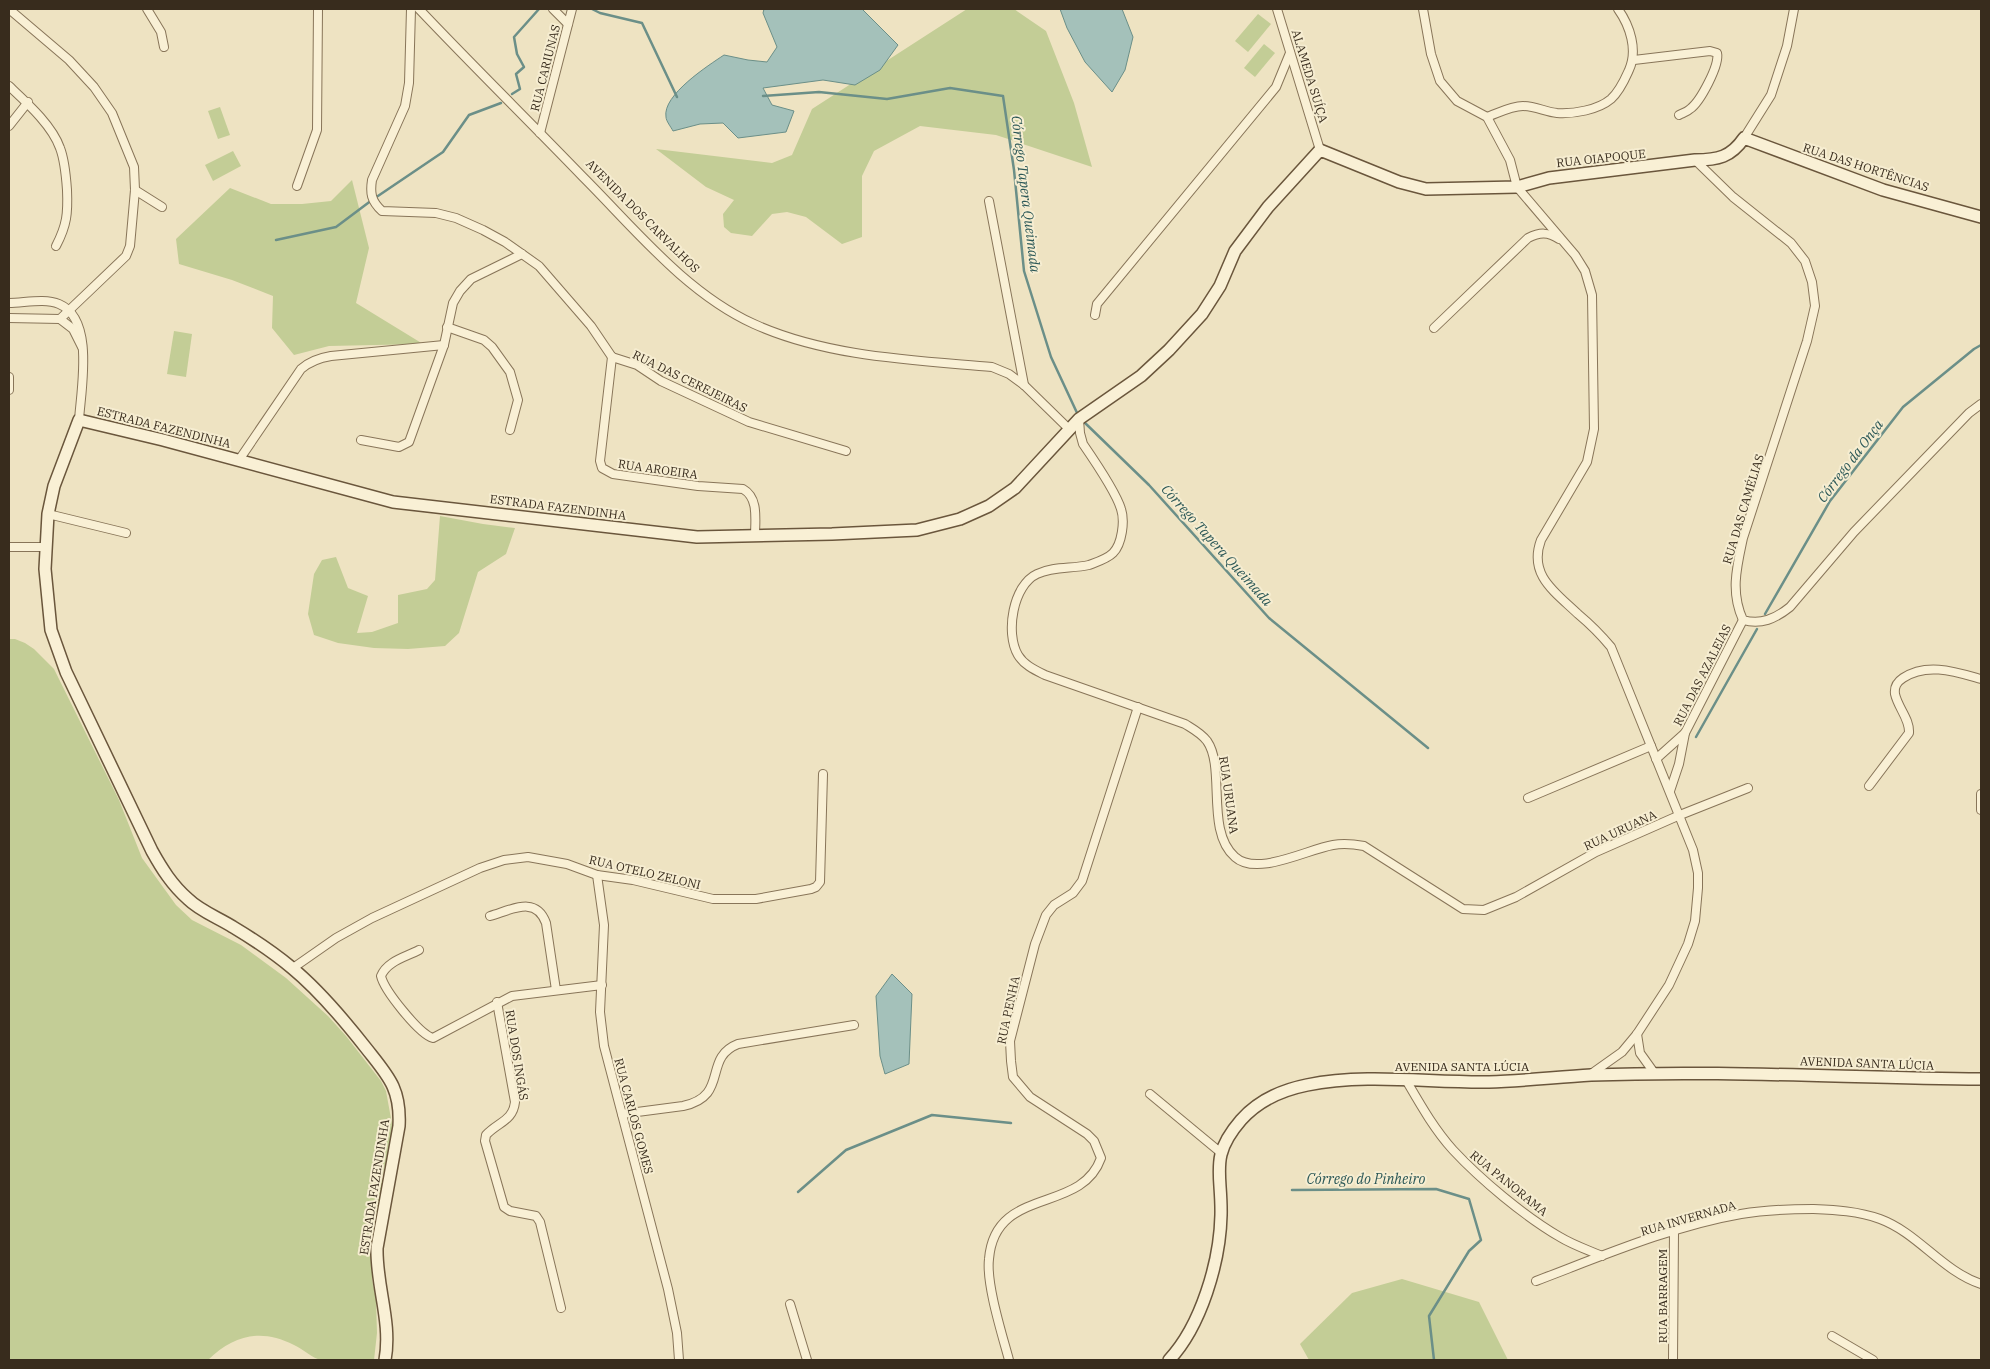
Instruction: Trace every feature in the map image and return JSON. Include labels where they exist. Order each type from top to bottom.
[{"type":"street","points":[[9,9],[68,60],[94,87],[112,113],[134,167],[135,190],[130,246],[126,256],[60,318]]},
{"type":"street","points":[[146,9],[161,32],[164,47]]},
{"type":"street","points":[[298,186],[317,130],[318,9]]},
{"type":"street","points":[[411,9],[409,83],[405,106],[372,180],[370,190],[373,202],[382,210],[436,213],[456,218],[482,230],[522,254],[539,266],[555,284],[590,326],[612,357]]},
{"type":"street","name":"AVENIDA DOS CARVALHOS","points":[[419,9],[648,243],[690,283],[719,304],[754,324],[798,340],[842,350],[992,367],[1009,374],[1024,385],[1068,429]]},
{"type":"street","points":[[553,9],[568,24]]},
{"type":"street","name":"RUA CARIUNAS","points":[[540,132],[572,9]]},
{"type":"street","name":"ALAMEDA SUÍÇA","points":[[1277,9],[1320,150]]},
{"type":"street","points":[[1423,9],[1431,54],[1440,81],[1457,101],[1487,117],[1510,160],[1517,186],[1575,255],[1585,271],[1592,295],[1594,429],[1587,462],[1541,540],[1536,552],[1538,569],[1547,584],[1596,630],[1611,647],[1680,815],[1693,850],[1698,873],[1694,921],[1688,944],[1669,986],[1637,1034],[1622,1052],[1589,1075]]},
{"type":"street","points":[[1487,117],[1523,106],[1555,113],[1571,113],[1603,104],[1612,98],[1620,88],[1634,60],[1629,30],[1618,9]]},
{"type":"street","name":"RUA OIAPOQUE","points":[[1320,150],[1399,182],[1426,189],[1517,186],[1549,178],[1695,160],[1712,160],[1726,155],[1737,148],[1771,95],[1787,46],[1794,9]]},
{"type":"street","points":[[1634,60],[1710,51],[1718,53],[1718,60],[1703,93],[1690,109],[1679,115]]},
{"type":"street","points":[[1095,315],[1096,304],[1276,87],[1290,53]]},
{"type":"street","points":[[9,86],[28,102],[60,147],[66,168],[68,212],[63,232],[56,246]]},
{"type":"street","points":[[9,126],[28,102]]},
{"type":"street","name":"RUA DAS HORTÊNCIAS","points":[[1744,138],[1883,190],[1981,217]]},
{"type":"street","points":[[1068,429],[1141,376],[1169,350],[1202,314],[1220,286],[1235,251],[1268,207],[1320,150]]},
{"type":"street","name":"RUA DAS CAMÉLIAS","points":[[1695,160],[1733,197],[1792,243],[1805,261],[1813,290],[1815,306],[1807,341],[1744,538],[1736,569],[1734,589],[1738,609],[1743,620]]},
{"type":"street","points":[[135,190],[162,206]]},
{"type":"street","points":[[989,201],[1024,385]]},
{"type":"street","points":[[1434,328],[1528,238],[1546,233],[1563,242]]},
{"type":"street","points":[[361,440],[399,447],[409,442],[444,346],[453,303],[460,291],[471,280],[522,254]]},
{"type":"street","points":[[46,317],[48,302]]},
{"type":"street","points":[[9,303],[48,302],[60,304],[68,310],[80,330],[83,349],[80,420]]},
{"type":"street","points":[[9,318],[60,318],[73,329],[83,349]]},
{"type":"street","points":[[447,327],[484,340],[492,347],[510,372],[518,400],[510,430]]},
{"type":"street","points":[[239,460],[301,369],[308,363],[318,358],[331,356],[444,346]]},
{"type":"street","name":"RUA DAS CEREJEIRAS","points":[[612,357],[637,365],[661,381],[748,422],[846,451]]},
{"type":"street","name":"RUA AROEIRA","points":[[612,357],[600,462],[602,468],[613,474],[698,486],[743,489],[749,492],[756,512],[755,536]]},
{"type":"street","points":[[9,377],[9,390]]},
{"type":"street","points":[[1743,620],[1764,621],[1778,616],[1790,607],[1867,518],[1969,412],[1981,404]]},
{"type":"street","name":"RUA URUANA","points":[[1082,417],[1080,433],[1083,444],[1122,510],[1123,524],[1119,540],[1114,552],[1103,560],[1088,565],[1049,570],[1036,574],[1025,582],[1018,593],[1012,621],[1012,638],[1018,654],[1028,666],[1045,675],[1185,724],[1198,732],[1207,741],[1213,754],[1219,821],[1224,842],[1235,858],[1250,865],[1265,864],[1333,845],[1350,843],[1364,846],[1463,909],[1484,910],[1500,905],[1596,852],[1680,815],[1748,788]]},
{"type":"street","name":"ESTRADA FAZENDINHA","points":[[385,1360],[388,1335],[376,1268],[377,1248],[399,1126],[400,1108],[395,1088],[386,1073],[348,1025],[293,968],[242,932],[189,901],[162,869],[66,672],[51,630],[47,598],[46,547],[48,514],[54,486],[80,420],[239,460],[393,502],[697,537],[917,530],[960,519],[989,506],[1015,488],[1068,429]]},
{"type":"street","points":[[48,514],[126,534]]},
{"type":"street","points":[[9,547],[46,547]]},
{"type":"street","name":"RUA DAS AZALEIAS","points":[[1656,759],[1685,733],[1743,620]]},
{"type":"street","points":[[1869,786],[1910,733],[1909,725],[1896,698],[1895,685],[1898,681],[1918,671],[1933,669],[1981,679]]},
{"type":"street","name":"RUA PENHA","points":[[1009,1360],[990,1283],[988,1259],[996,1232],[1009,1216],[1073,1190],[1085,1183],[1092,1176],[1101,1158],[1094,1141],[1087,1134],[1030,1097],[1022,1089],[1013,1077],[1010,1061],[1010,1041],[1036,944],[1046,915],[1054,905],[1073,893],[1082,881],[1138,707]]},
{"type":"street","points":[[1670,791],[1679,764],[1685,733]]},
{"type":"street","points":[[1528,798],[1651,746]]},
{"type":"street","name":"RUA OTELO ZELONI","points":[[293,968],[336,938],[372,918],[480,868],[504,860],[528,857],[567,864],[598,875],[634,880],[713,899],[756,899],[816,887],[820,882],[823,774]]},
{"type":"street","points":[[1981,794],[1981,810]]},
{"type":"street","name":"RUA CARLOS GOMES","points":[[598,875],[604,926],[600,1012],[604,1046],[668,1289],[677,1333],[679,1360]]},
{"type":"street","points":[[490,916],[523,906],[536,908],[542,913],[546,922],[556,990]]},
{"type":"street","points":[[419,950],[389,965],[381,976],[386,989],[424,1034],[433,1038],[512,996],[602,985]]},
{"type":"street","name":"RUA DOS INGÁS","points":[[498,1002],[514,1111],[511,1116],[486,1134],[485,1141],[504,1207],[510,1211],[530,1213],[536,1216],[540,1222],[561,1308]]},
{"type":"street","points":[[622,1114],[683,1106],[701,1099],[710,1092],[721,1055],[729,1048],[738,1044],[854,1025]]},
{"type":"street","points":[[1637,1034],[1640,1053],[1655,1074]]},
{"type":"street","name":"AVENIDA SANTA LÚCIA","points":[[1169,1360],[1190,1330],[1215,1264],[1219,1245],[1221,1214],[1218,1166],[1220,1152],[1229,1135],[1249,1112],[1264,1101],[1280,1093],[1326,1082],[1356,1080],[1489,1082],[1589,1075],[1811,1074],[1878,1078],[1981,1079]]},
{"type":"street","name":"RUA PANORAMA","points":[[1406,1080],[1437,1130],[1452,1149],[1472,1169],[1518,1207],[1560,1237],[1602,1256]]},
{"type":"street","points":[[1150,1094],[1220,1152]]},
{"type":"street","name":"RUA INVERNADA","points":[[1536,1281],[1602,1256],[1720,1218],[1763,1211],[1840,1210],[1872,1217],[1890,1224],[1918,1242],[1955,1271],[1969,1280],[1981,1284]]},
{"type":"street","name":"RUA BARRAGEM","points":[[1673,1360],[1674,1232]]},
{"type":"street","points":[[790,1304],[807,1360]]},
{"type":"street","points":[[1832,1336],[1873,1360]]},
{"type":"green space","points":[[967,9],[1014,9],[1046,31],[1074,103],[1092,167],[996,135],[920,126],[874,151],[862,176],[862,237],[842,244],[806,217],[787,212],[772,214],[752,236],[731,233],[724,227],[723,214],[734,200],[706,187],[656,149],[772,163],[792,155],[812,109]]},
{"type":"green space","points":[[1258,14],[1271,24],[1248,52],[1235,41]]},
{"type":"green space","points":[[1264,44],[1275,53],[1255,77],[1244,68]]},
{"type":"green space","points":[[220,107],[230,135],[218,139],[208,111]]},
{"type":"green space","points":[[233,151],[241,166],[213,181],[205,165]]},
{"type":"green space","points":[[352,180],[369,248],[356,303],[423,344],[329,346],[294,355],[272,328],[273,296],[232,280],[179,264],[176,239],[230,188],[271,204],[302,204],[331,201]]},
{"type":"green space","points":[[174,331],[192,334],[186,377],[167,374]]},
{"type":"green space","points":[[440,516],[515,528],[506,554],[478,572],[459,633],[445,646],[408,649],[374,648],[338,643],[314,635],[308,614],[314,574],[322,560],[336,557],[348,588],[368,596],[357,633],[372,632],[398,623],[398,595],[427,589],[435,580]]},
{"type":"green space","points":[[9,639],[25,643],[34,649],[54,669],[119,800],[142,858],[176,905],[192,920],[241,945],[286,978],[328,1016],[381,1081],[386,1091],[392,1124],[391,1144],[382,1176],[382,1198],[372,1252],[372,1279],[376,1300],[377,1333],[374,1360],[325,1361],[282,1340],[259,1336],[238,1340],[218,1351],[208,1360],[9,1360]]},
{"type":"green space","points":[[1402,1279],[1479,1302],[1508,1360],[1309,1360],[1300,1344],[1352,1293]]},
{"type":"water","points":[[764,9],[862,9],[898,45],[880,70],[855,85],[823,80],[763,88],[772,105],[794,111],[786,132],[738,138],[723,123],[700,124],[673,131],[666,117],[671,99],[708,66],[724,55],[767,62],[777,47],[763,13]]},
{"type":"water","points":[[1060,9],[1122,9],[1133,37],[1125,70],[1112,92],[1085,62],[1067,28]]},
{"type":"water","points":[[892,974],[912,994],[909,1064],[885,1074],[880,1056],[876,996]]},
{"type":"waterway","name":"Córrego Tapera Queimada","points":[[512,94],[520,89],[516,74],[524,67],[517,54],[514,37],[539,9]]},
{"type":"waterway","name":"Córrego Tapera Queimada","points":[[592,9],[600,13],[642,23],[677,97]]},
{"type":"waterway","name":"Córrego Tapera Queimada","points":[[763,96],[819,92],[887,99],[950,88],[1003,96],[1014,170],[1024,271],[1051,357],[1078,415]]},
{"type":"waterway","name":"Córrego Tapera Queimada","points":[[276,240],[336,227],[443,152],[469,115],[501,103]]},
{"type":"waterway","name":"Córrego da Onça","points":[[1765,614],[1830,501],[1903,407],[1981,345]]},
{"type":"waterway","name":"Córrego Tapera Queimada","points":[[1083,421],[1149,485],[1269,618],[1428,748]]},
{"type":"waterway","name":"Córrego da Onça","points":[[1696,737],[1757,629]]},
{"type":"waterway","name":"Córrego do Pinheiro","points":[[798,1192],[846,1150],[932,1115],[1011,1123]]},
{"type":"waterway","name":"Córrego do Pinheiro","points":[[1292,1190],[1436,1189],[1469,1199],[1481,1240],[1469,1251],[1429,1316],[1434,1360]]}]
